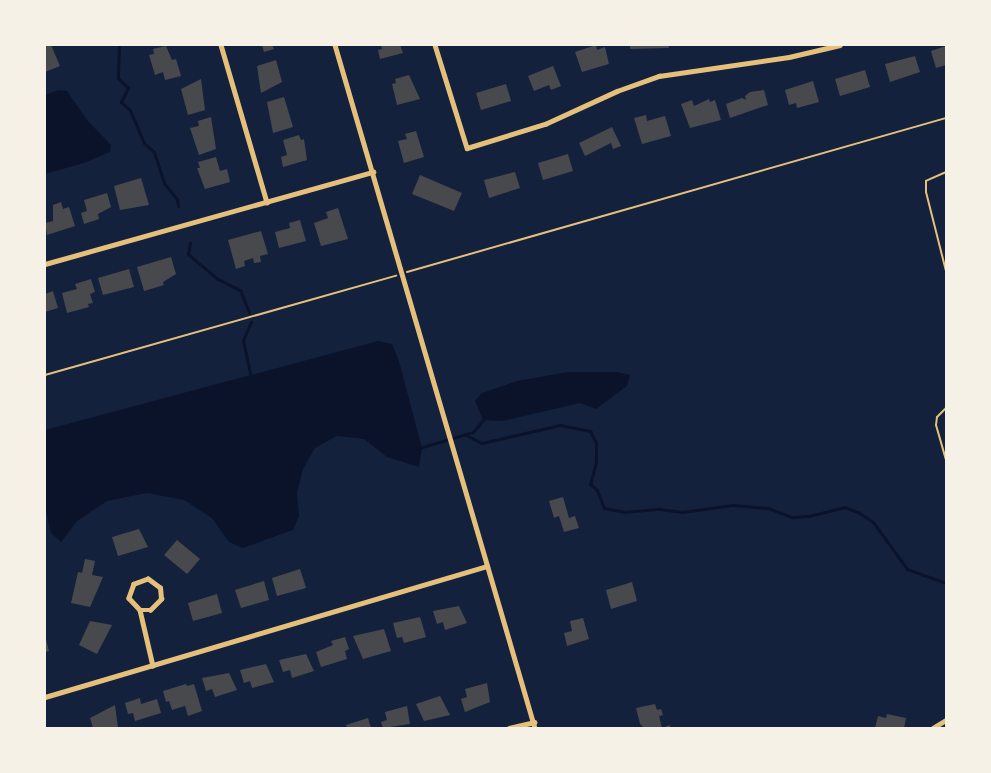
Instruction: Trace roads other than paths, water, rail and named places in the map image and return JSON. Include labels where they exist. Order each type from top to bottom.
[{"type":"street","points":[[221,45],[267,202]]},
{"type":"street","points":[[335,45],[373,172],[400,274],[535,728]]},
{"type":"street","points":[[435,45],[467,148],[544,124],[617,91],[659,76],[701,67],[789,57],[840,45]]},
{"type":"street","points":[[45,264],[373,172]]},
{"type":"street","points":[[45,697],[487,566]]},
{"type":"street","points":[[140,610],[155,608],[161,598],[160,588],[148,579],[138,581],[130,593],[131,603],[140,610],[153,666]]},
{"type":"street","points":[[933,728],[946,720]]},
{"type":"street","points":[[509,728],[534,722]]},
{"type":"lane","points":[[946,172],[926,181],[926,192],[946,271]]},
{"type":"lane","points":[[946,408],[937,417],[936,426],[946,459]]},
{"type":"water","points":[[58,90],[67,91],[87,120],[111,145],[110,152],[84,163],[45,174],[45,95]]},
{"type":"water","points":[[378,341],[392,344],[399,361],[422,448],[419,467],[387,457],[364,439],[337,436],[315,448],[303,469],[297,493],[299,516],[293,530],[243,548],[229,542],[212,518],[184,500],[147,493],[107,501],[77,521],[61,542],[51,533],[45,507],[45,430]]},
{"type":"water","points":[[568,372],[618,372],[630,375],[627,386],[596,409],[580,403],[503,421],[483,420],[475,401],[482,393],[517,381]]},
{"type":"waterway","points":[[119,45],[118,78],[128,88],[121,102],[130,110],[144,143],[154,152],[164,183],[177,199],[178,206]]},
{"type":"waterway","points":[[190,243],[188,254],[218,279],[240,290],[249,312]]},
{"type":"waterway","points":[[250,373],[243,340],[251,322]]},
{"type":"waterway","points":[[419,448],[473,432],[483,420]]},
{"type":"waterway","points":[[464,434],[482,443],[560,425],[590,431],[596,443],[596,462],[590,484],[597,490],[604,508],[624,512],[660,509],[682,512],[733,505],[768,508],[792,517],[809,516],[844,507],[858,512],[873,522],[907,569],[946,583]]}]
